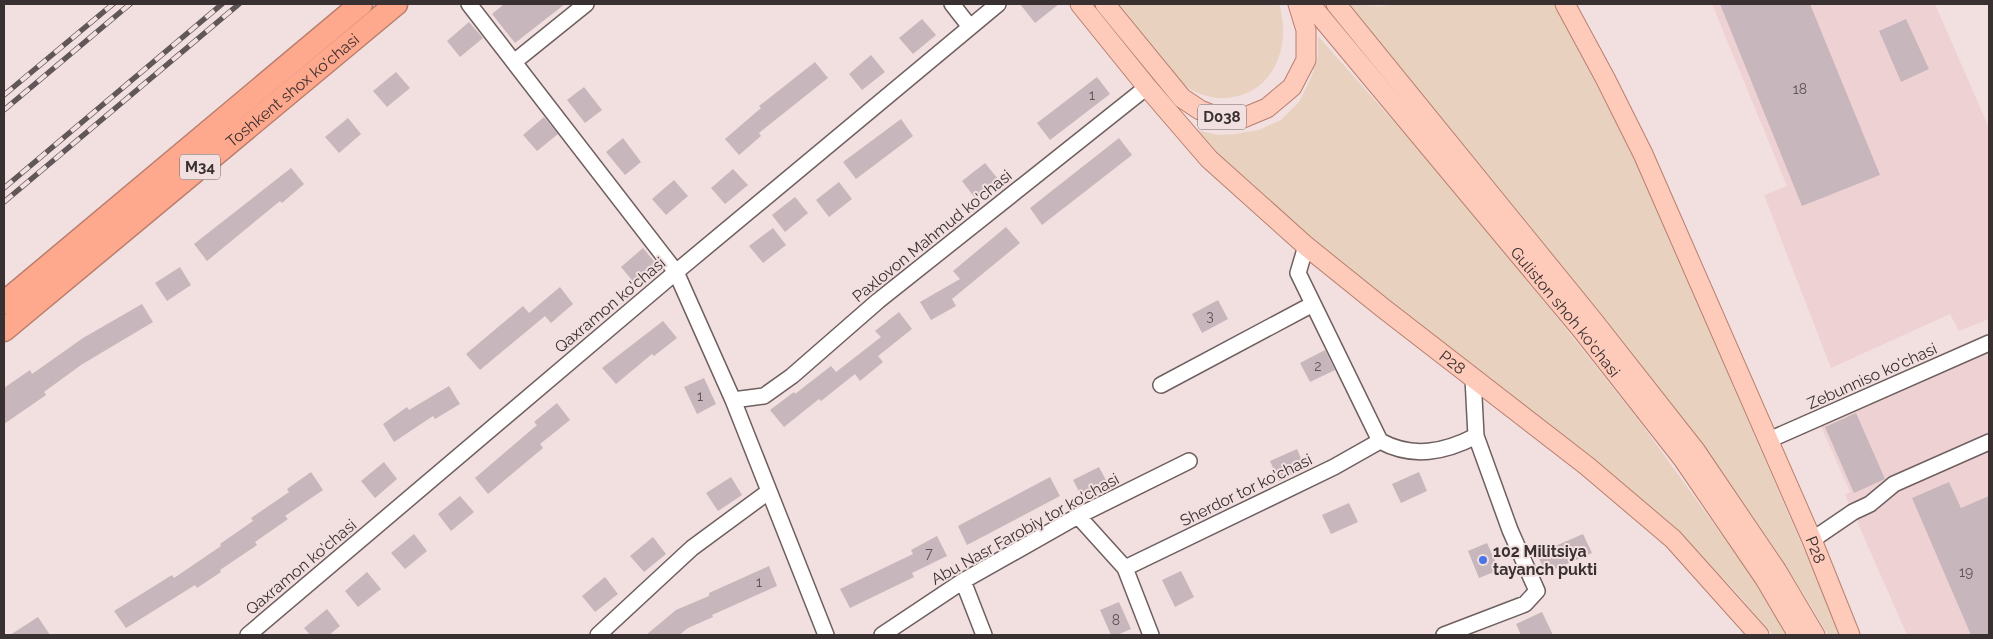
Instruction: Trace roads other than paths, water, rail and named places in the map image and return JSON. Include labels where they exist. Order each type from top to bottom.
[{"type":"highway","name":"Toshkent shox ko'chasi","points":[[4,303],[361,4]]},
{"type":"highway","name":"Toshkent shox ko'chasi","points":[[4,330],[396,4]]},
{"type":"main road","name":"D038","points":[[1080,4],[1147,87]]},
{"type":"main road","name":"D038","points":[[1105,4],[1182,98],[1200,110],[1218,116],[1243,118],[1267,108],[1292,87],[1306,60],[1306,30],[1298,4]]},
{"type":"main road","name":"Guliston shoh ko'chasi","points":[[1310,4],[1581,328],[1683,459],[1765,579],[1798,635]]},
{"type":"main road","name":"Guliston shoh ko'chasi","points":[[1336,4],[1592,319],[1695,450],[1777,571],[1815,635]]},
{"type":"main road","name":"Р28","points":[[1565,4],[1643,154],[1769,440],[1850,635]]},
{"type":"main road","name":"Р28","points":[[1147,87],[1209,159],[1306,246],[1383,308],[1588,466],[1673,539],[1758,635]]},
{"type":"street","points":[[470,4],[676,272],[733,400],[826,635]]},
{"type":"street","points":[[514,62],[586,4]]},
{"type":"street","points":[[952,4],[970,27]]},
{"type":"street","name":"Qaxramon ko'chasi","points":[[248,635],[676,272],[998,4]]},
{"type":"street","name":"Paxlovon Mahmud ko'chasi","points":[[733,400],[764,396],[792,376],[878,301],[1147,87]]},
{"type":"street","points":[[1306,246],[1298,273],[1380,441],[1394,449],[1425,453],[1458,446],[1476,436]]},
{"type":"street","points":[[1161,385],[1313,304]]},
{"type":"street","name":"Zebunniso ko'chasi","points":[[1769,440],[1989,344]]},
{"type":"street","points":[[1444,635],[1525,604],[1537,590],[1510,530],[1476,436],[1473,378]]},
{"type":"street","name":"Sherdor tor ko'chasi","points":[[1125,568],[1334,466],[1380,441]]},
{"type":"street","points":[[1812,540],[1853,512],[1870,504],[1894,484],[1989,442]]},
{"type":"street","name":"Abu Nasr Farobiy tor ko'chasi","points":[[882,635],[963,581],[1078,516],[1188,461]]},
{"type":"street","points":[[598,635],[692,548],[768,492]]},
{"type":"street","points":[[1078,516],[1125,568],[1151,635]]},
{"type":"street","points":[[963,581],[984,635]]},
{"type":"railway","points":[[4,95],[113,4]]},
{"type":"railway","points":[[4,110],[130,4]]},
{"type":"railway","points":[[4,188],[222,4]]},
{"type":"railway","points":[[4,202],[239,4]]},
{"type":"place","name":"102 Militsiya tayanch pukti","points":[[1483,560]]}]
